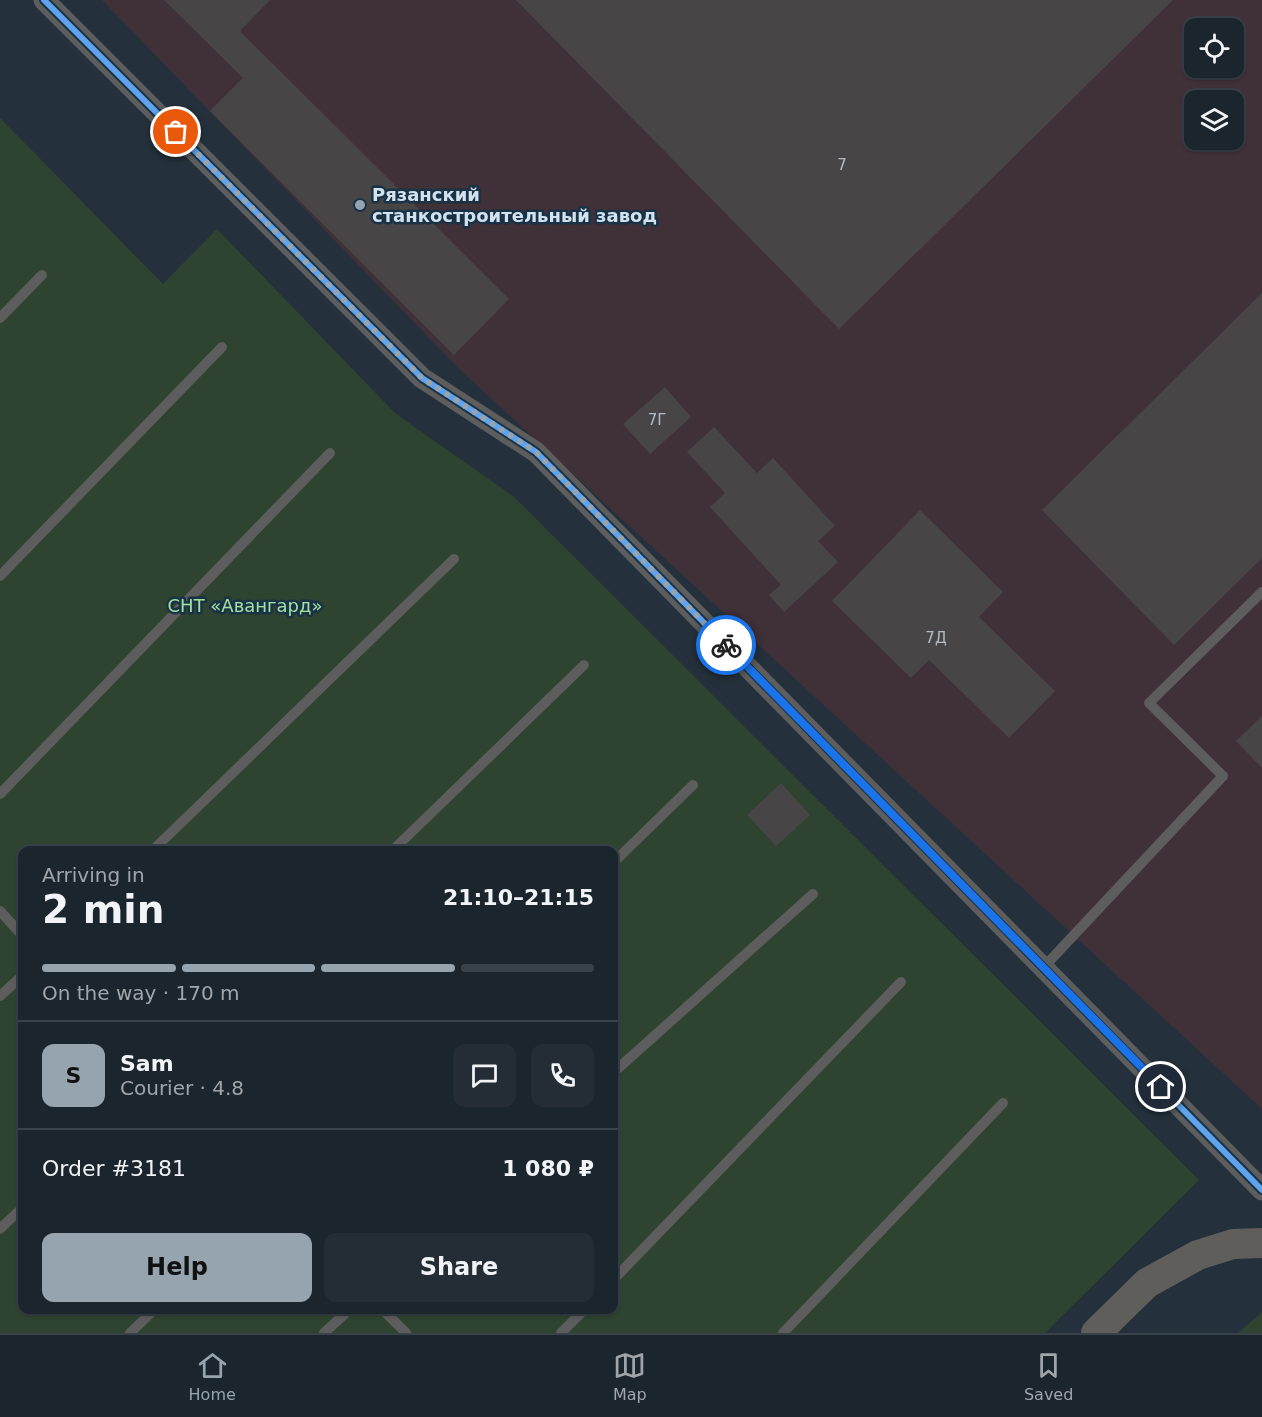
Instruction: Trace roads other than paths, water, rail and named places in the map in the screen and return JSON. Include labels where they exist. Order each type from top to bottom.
[{"type":"street","points":[[44,0],[422,378],[536,452],[1262,1190]]},
{"type":"street","points":[[1096,1333],[1147,1283],[1198,1255],[1247,1244]]},
{"type":"lane","points":[[0,318],[42,275]]},
{"type":"lane","points":[[0,576],[222,347]]},
{"type":"lane","points":[[0,794],[330,453]]},
{"type":"lane","points":[[157,846],[454,559]]},
{"type":"lane","points":[[1043,968],[1223,776],[1149,703],[1262,592]]},
{"type":"lane","points":[[397,846],[584,665]]},
{"type":"lane","points":[[618,858],[693,785]]},
{"type":"lane","points":[[618,1068],[813,894]]},
{"type":"lane","points":[[0,911],[18,930]]},
{"type":"lane","points":[[0,996],[18,980]]},
{"type":"lane","points":[[618,1275],[901,982]]},
{"type":"lane","points":[[783,1333],[1003,1103]]},
{"type":"lane","points":[[0,1229],[18,1212]]},
{"type":"lane","points":[[130,1333],[150,1314]]},
{"type":"lane","points":[[324,1333],[345,1314]]},
{"type":"lane","points":[[387,1314],[406,1333]]},
{"type":"lane","points":[[561,1333],[580,1314]]},
{"type":"place","name":"Рязанский станкостроительный завод","points":[[360,205]]},
{"type":"park label","name":"СНТ «Авангард»","points":[[245,606]]}]
